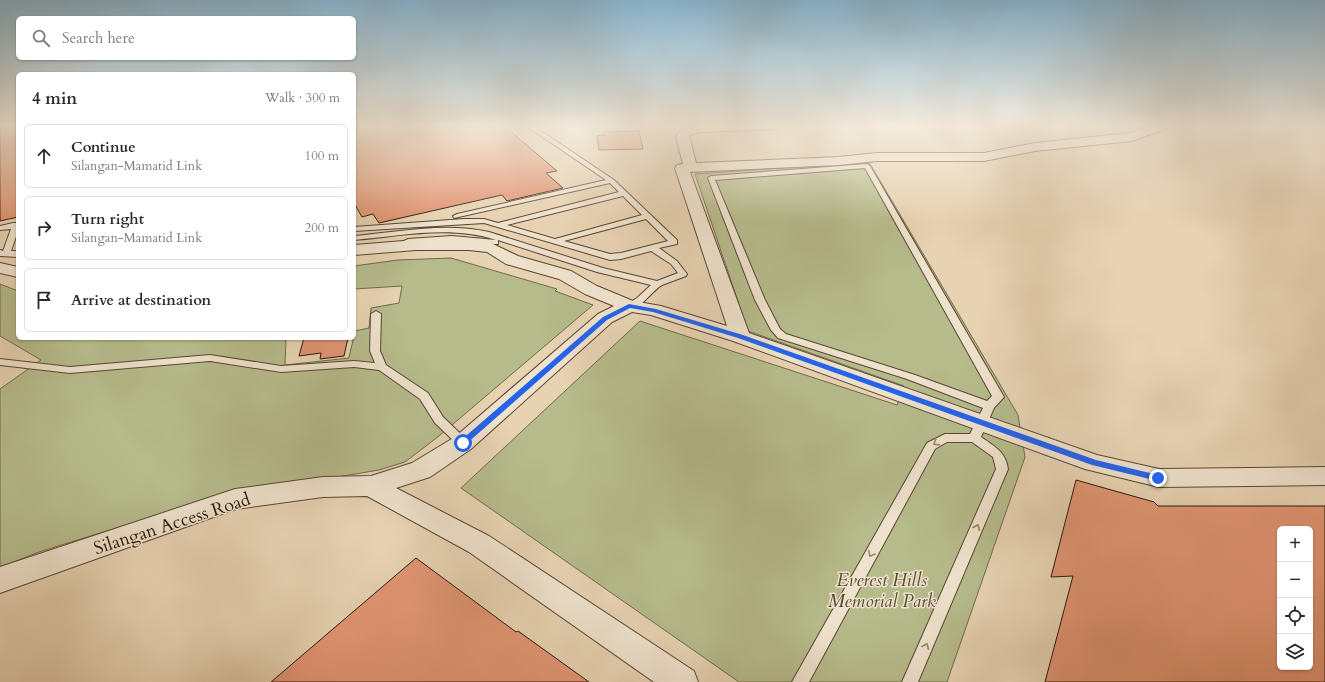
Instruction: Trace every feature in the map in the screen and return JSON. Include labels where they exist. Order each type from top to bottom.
[{"type":"street","points":[[688,157],[691,168]]},
{"type":"street","points":[[740,336],[682,168],[839,162],[876,157],[985,157]]},
{"type":"street","points":[[356,250],[416,245],[469,245],[491,248],[512,260],[565,275],[591,290],[629,306],[654,310],[740,336],[1094,463],[1158,478],[1325,476]]},
{"type":"street","points":[[2,258],[16,270]]},
{"type":"street","points":[[371,486],[421,470],[463,443],[605,318],[629,306]]},
{"type":"street","points":[[371,486],[479,544],[682,682]]},
{"type":"street","name":"Silangan Access Road","points":[[0,580],[235,499],[323,487],[371,486]]},
{"type":"lane","points":[[356,229],[484,221],[610,257],[621,256],[674,242],[612,181],[576,157]]},
{"type":"lane","points":[[800,682],[931,446],[945,438],[982,422],[998,397],[941,300],[867,166],[711,178],[760,300],[776,330],[782,336],[911,377],[982,422],[996,454],[1001,461],[1002,469],[910,682]]},
{"type":"lane","points":[[453,222],[454,217],[612,181]]},
{"type":"lane","points":[[498,225],[624,193]]},
{"type":"lane","points":[[556,241],[647,216]]},
{"type":"lane","points":[[0,228],[16,225]]},
{"type":"lane","points":[[2,258],[16,227]]},
{"type":"lane","points":[[356,238],[444,231],[470,231],[600,270],[658,284]]},
{"type":"lane","points":[[356,246],[430,239],[469,239],[530,248]]},
{"type":"lane","points":[[629,306],[640,300],[658,284],[682,274],[682,271],[672,262],[653,248]]},
{"type":"lane","points":[[2,258],[16,254]]},
{"type":"lane","points":[[376,314],[374,351],[382,367],[424,396],[438,420],[463,443]]},
{"type":"lane","points":[[0,362],[70,370],[210,358],[281,369],[340,364],[382,367]]},
{"type":"green space","name":"Everest Hills Memorial Park","points":[[869,162],[1018,415],[1025,457],[947,682],[739,682],[461,488],[640,321],[897,405],[904,386],[748,331],[695,174]]},
{"type":"green space","points":[[451,258],[557,289],[555,291],[593,305],[439,436],[405,462],[379,470],[325,479],[249,487],[42,551],[0,567],[0,389],[41,360],[0,336],[0,284],[16,290],[16,340],[286,340],[285,365],[349,358],[353,340],[356,340],[356,331],[369,328],[371,308],[399,303],[402,286],[356,289],[356,266],[398,260]]},
{"type":"building","points":[[0,157],[16,157],[16,217],[0,221]]},
{"type":"building","points":[[356,157],[540,157],[557,171],[546,173],[563,188],[507,201],[502,195],[379,223],[373,214],[362,217],[356,206]]},
{"type":"building","points":[[303,340],[348,340],[344,356],[320,359],[321,353],[299,356]]},
{"type":"building","points":[[1076,480],[1154,502],[1158,506],[1325,506],[1325,682],[1045,682],[1073,576],[1051,577]]},
{"type":"building","points":[[416,558],[516,632],[518,631],[589,682],[271,682]]},
{"type":"route","points":[[463,443],[605,318],[629,306],[654,310],[740,336],[1094,463],[1158,478]]}]
